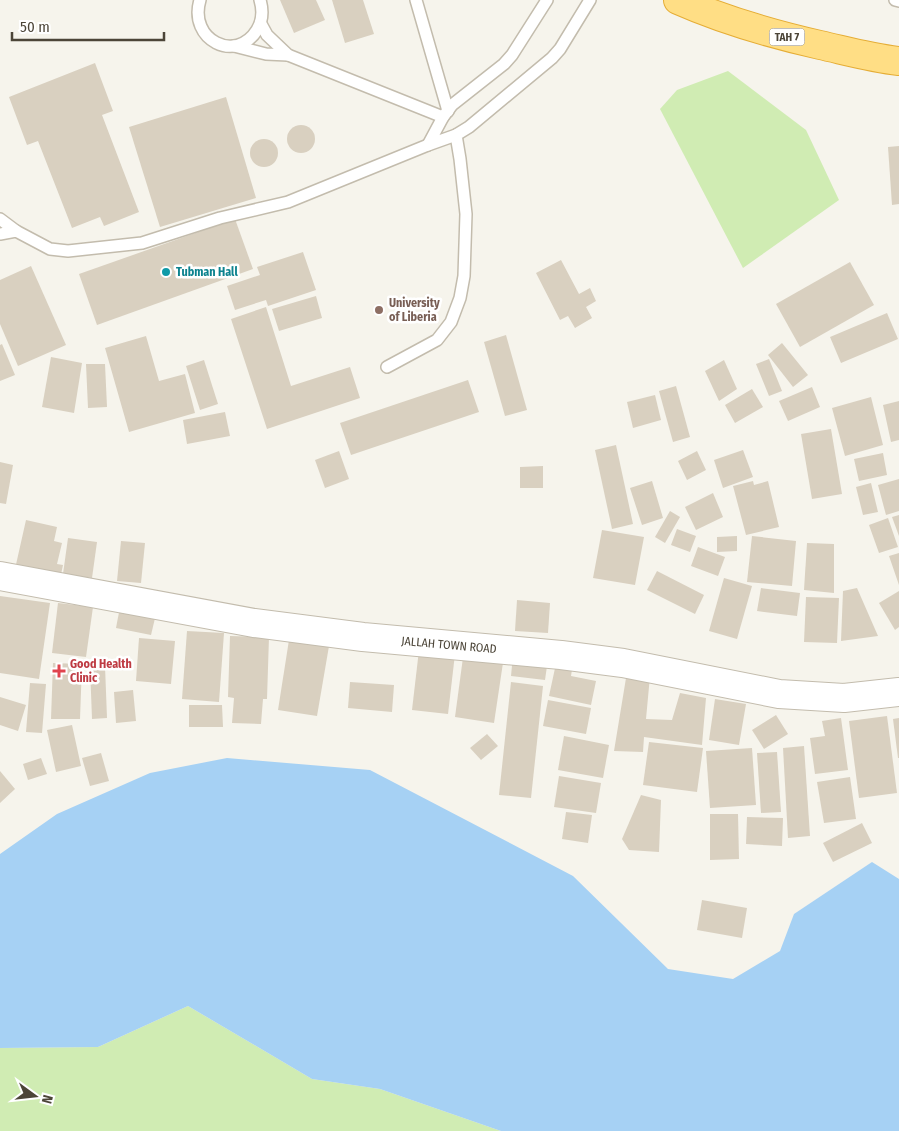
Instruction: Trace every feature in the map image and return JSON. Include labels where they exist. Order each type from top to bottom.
[{"type":"highway","name":"TAH 7","points":[[678,0],[700,10],[782,36],[876,58],[899,61]]},
{"type":"street","name":"JALLAH TOWN ROAD","points":[[0,576],[254,623],[362,637],[561,655],[623,663],[779,694],[844,698],[899,692]]},
{"type":"lane","points":[[200,0],[198,8],[199,25],[205,35],[214,42],[224,46],[266,54],[288,55],[445,114]]},
{"type":"lane","points":[[232,46],[244,43],[253,36],[261,24],[260,0]]},
{"type":"lane","points":[[416,0],[445,114]]},
{"type":"lane","points":[[428,145],[452,105],[504,64],[512,55],[547,0]]},
{"type":"lane","points":[[0,219],[50,249],[68,250],[142,243],[220,218],[288,202],[456,135],[469,127],[547,64],[560,49],[590,0]]},
{"type":"lane","points":[[895,0],[899,1]]},
{"type":"lane","points":[[261,24],[267,35],[288,55]]},
{"type":"lane","points":[[387,367],[437,340],[451,322],[460,298],[464,276],[466,214],[456,135]]},
{"type":"lane","points":[[0,234],[16,230]]},
{"type":"green space","points":[[728,71],[806,130],[839,200],[743,268],[660,109],[677,90]]},
{"type":"green space","points":[[188,1006],[312,1079],[380,1089],[501,1131],[0,1131],[0,1048],[98,1047]]},
{"type":"water","points":[[227,758],[370,770],[573,876],[668,969],[733,979],[780,951],[794,914],[872,862],[899,879],[899,1131],[501,1131],[380,1089],[312,1079],[188,1006],[98,1047],[0,1048],[0,854],[57,814],[150,773]]},
{"type":"building","points":[[280,0],[316,0],[325,20],[294,33]]},
{"type":"building","points":[[332,0],[363,0],[374,34],[345,43]]},
{"type":"building","points":[[95,63],[113,111],[102,115],[139,212],[104,226],[100,217],[72,228],[38,141],[27,145],[9,97]]},
{"type":"building","points":[[226,97],[256,198],[160,227],[129,127]]},
{"type":"building","points":[[301,125],[311,129],[315,139],[311,149],[301,153],[291,149],[287,139],[291,129]]},
{"type":"building","points":[[264,139],[274,143],[278,153],[274,163],[264,167],[254,163],[250,153],[254,143]]},
{"type":"building","points":[[899,146],[899,204],[892,205],[888,147]]},
{"type":"building","name":"Tubman Hall","points":[[235,219],[253,269],[97,325],[79,274]]},
{"type":"building","points":[[303,252],[316,290],[268,306],[266,300],[235,310],[227,286],[260,275],[257,267]]},
{"type":"building","points":[[561,260],[579,294],[590,288],[596,301],[586,307],[592,318],[575,328],[568,316],[560,320],[536,273]]},
{"type":"building","points":[[850,262],[874,305],[800,347],[776,304]]},
{"type":"building","points":[[31,266],[66,345],[18,366],[0,324],[0,280]]},
{"type":"building","points":[[316,296],[322,318],[279,331],[272,309]]},
{"type":"building","points":[[266,307],[291,386],[350,367],[360,398],[267,429],[231,319]]},
{"type":"building","points":[[887,313],[898,339],[841,363],[830,337]]},
{"type":"building","points":[[506,335],[527,410],[505,416],[484,342]]},
{"type":"building","points":[[146,336],[159,381],[185,374],[195,413],[129,432],[105,348]]},
{"type":"building","points":[[782,343],[808,375],[793,387],[768,355]]},
{"type":"building","points":[[2,344],[15,375],[0,381],[0,345]]},
{"type":"building","points":[[51,357],[82,363],[74,413],[42,407]]},
{"type":"building","points":[[769,359],[782,391],[769,396],[756,364]]},
{"type":"building","points":[[204,360],[218,404],[200,410],[186,366]]},
{"type":"building","points":[[724,360],[737,389],[719,401],[705,371]]},
{"type":"building","points":[[86,364],[105,364],[107,407],[88,408]]},
{"type":"building","points":[[468,380],[479,412],[351,455],[340,423]]},
{"type":"building","points":[[676,386],[690,437],[673,442],[659,391]]},
{"type":"building","points":[[812,387],[820,407],[788,421],[779,401]]},
{"type":"building","points":[[752,389],[763,407],[735,423],[725,405]]},
{"type":"building","points":[[655,395],[661,420],[633,428],[627,402]]},
{"type":"building","points":[[871,397],[883,445],[845,456],[832,408]]},
{"type":"building","points":[[899,401],[899,440],[891,442],[883,405]]},
{"type":"building","points":[[225,412],[230,436],[187,444],[183,420]]},
{"type":"building","points":[[831,429],[842,494],[812,499],[801,434]]},
{"type":"building","points":[[616,445],[633,524],[612,529],[595,450]]},
{"type":"building","points":[[743,450],[753,477],[723,488],[714,460]]},
{"type":"building","points":[[339,451],[349,479],[325,488],[315,460]]},
{"type":"building","points":[[697,451],[706,470],[687,480],[678,461]]},
{"type":"building","points":[[883,453],[887,475],[859,481],[854,459]]},
{"type":"building","points":[[0,462],[13,465],[6,504],[0,503]]},
{"type":"building","points":[[543,466],[543,488],[520,488],[520,467]]},
{"type":"building","points":[[899,479],[899,511],[886,515],[878,485]]},
{"type":"building","points":[[652,481],[663,518],[642,525],[630,488]]},
{"type":"building","points":[[753,481],[754,485],[768,481],[779,527],[746,535],[733,486]]},
{"type":"building","points":[[871,483],[878,512],[863,515],[856,487]]},
{"type":"building","points":[[713,493],[723,517],[696,530],[685,507]]},
{"type":"building","points":[[670,511],[680,517],[665,543],[655,537]]},
{"type":"building","points":[[899,515],[899,536],[892,517]]},
{"type":"building","points":[[888,518],[898,547],[879,553],[869,525]]},
{"type":"building","points":[[26,520],[57,527],[54,541],[62,543],[57,564],[63,565],[60,579],[15,569]]},
{"type":"building","points":[[677,529],[696,536],[690,552],[671,545]]},
{"type":"building","points":[[602,530],[644,537],[635,585],[593,578]]},
{"type":"building","points":[[737,536],[737,551],[717,552],[717,537]]},
{"type":"building","points":[[752,536],[796,541],[792,586],[747,582]]},
{"type":"building","points":[[68,538],[97,542],[92,578],[63,574]]},
{"type":"building","points":[[121,541],[145,543],[141,583],[117,581]]},
{"type":"building","points":[[807,543],[834,544],[834,593],[804,590]]},
{"type":"building","points":[[698,547],[725,557],[718,576],[691,566]]},
{"type":"building","points":[[899,553],[899,585],[889,556]]},
{"type":"building","points":[[657,571],[704,595],[695,614],[647,590]]},
{"type":"building","points":[[724,578],[752,586],[737,639],[709,631]]},
{"type":"building","points":[[761,588],[800,593],[797,616],[757,611]]},
{"type":"building","points":[[857,588],[878,636],[841,641],[843,591]]},
{"type":"building","points":[[899,591],[899,627],[895,630],[879,603]]},
{"type":"building","points":[[0,596],[50,603],[39,679],[0,673]]},
{"type":"building","points":[[806,597],[839,598],[837,643],[804,642]]},
{"type":"building","points":[[517,600],[550,603],[548,633],[515,631]]},
{"type":"building","points":[[58,603],[93,607],[86,657],[52,653]]},
{"type":"building","points":[[120,607],[156,614],[151,635],[116,628]]},
{"type":"building","points":[[187,631],[224,633],[219,702],[182,699]]},
{"type":"building","points":[[230,636],[269,637],[267,699],[263,699],[261,724],[232,723],[234,698],[228,697]]},
{"type":"building","points":[[139,638],[175,641],[171,684],[136,681]]},
{"type":"building","points":[[289,640],[329,646],[317,716],[278,710]]},
{"type":"building","points":[[419,650],[455,654],[448,714],[412,710]]},
{"type":"building","points":[[464,650],[504,656],[494,723],[455,717]]},
{"type":"building","points":[[513,655],[548,659],[545,680],[511,676]]},
{"type":"building","points":[[557,659],[573,663],[571,676],[596,681],[591,705],[549,696]]},
{"type":"building","name":"Good Health Clinic","points":[[53,663],[82,664],[80,719],[51,719]]},
{"type":"building","points":[[90,666],[105,666],[107,718],[92,719]]},
{"type":"building","points":[[627,672],[650,676],[646,719],[672,720],[680,693],[706,698],[702,745],[644,737],[643,752],[614,751]]},
{"type":"building","points":[[350,682],[394,685],[392,712],[348,708]]},
{"type":"building","points":[[511,682],[543,686],[531,798],[499,795]]},
{"type":"building","points":[[30,683],[46,684],[42,733],[26,732]]},
{"type":"building","points":[[133,690],[136,721],[116,723],[114,692]]},
{"type":"building","points":[[0,697],[26,705],[18,731],[0,725]]},
{"type":"building","points":[[715,699],[746,704],[739,745],[709,740]]},
{"type":"building","points":[[548,700],[591,708],[586,734],[543,726]]},
{"type":"building","points":[[189,705],[222,705],[223,727],[189,727]]},
{"type":"building","points":[[776,715],[788,734],[764,749],[752,730]]},
{"type":"building","points":[[887,716],[897,793],[859,798],[849,721]]},
{"type":"building","points":[[841,718],[848,770],[815,774],[810,738],[825,736],[822,721]]},
{"type":"building","points":[[899,718],[899,758],[898,758],[893,719]]},
{"type":"building","points":[[72,725],[81,766],[56,772],[47,730]]},
{"type":"building","points":[[487,734],[498,746],[481,760],[470,748]]},
{"type":"building","points":[[564,736],[609,745],[603,778],[558,770]]},
{"type":"building","points":[[649,742],[703,748],[697,792],[643,785]]},
{"type":"building","points":[[804,746],[810,836],[788,838],[783,748]]},
{"type":"building","points":[[752,748],[756,805],[710,808],[706,751]]},
{"type":"building","points":[[777,752],[781,812],[761,813],[757,753]]},
{"type":"building","points":[[101,753],[109,781],[90,786],[82,758]]},
{"type":"building","points":[[41,758],[47,774],[28,780],[23,764]]},
{"type":"building","points":[[0,771],[15,789],[0,803]]},
{"type":"building","points":[[559,776],[601,783],[596,813],[554,807]]},
{"type":"building","points":[[850,777],[856,819],[824,823],[817,782]]},
{"type":"building","points":[[641,795],[661,800],[659,852],[629,850],[622,839]]},
{"type":"building","points":[[566,812],[592,815],[588,843],[562,839]]},
{"type":"building","points":[[710,814],[738,814],[739,859],[710,860]]},
{"type":"building","points":[[747,817],[783,818],[782,846],[746,844]]},
{"type":"building","points":[[862,823],[872,843],[833,862],[823,843]]},
{"type":"building","points":[[702,900],[747,908],[742,938],[697,930]]},
{"type":"place","name":"Tubman Hall","points":[[166,272]]},
{"type":"place","name":"University of Liberia","points":[[379,310]]},
{"type":"place","name":"Good Health Clinic","points":[[59,671]]}]
